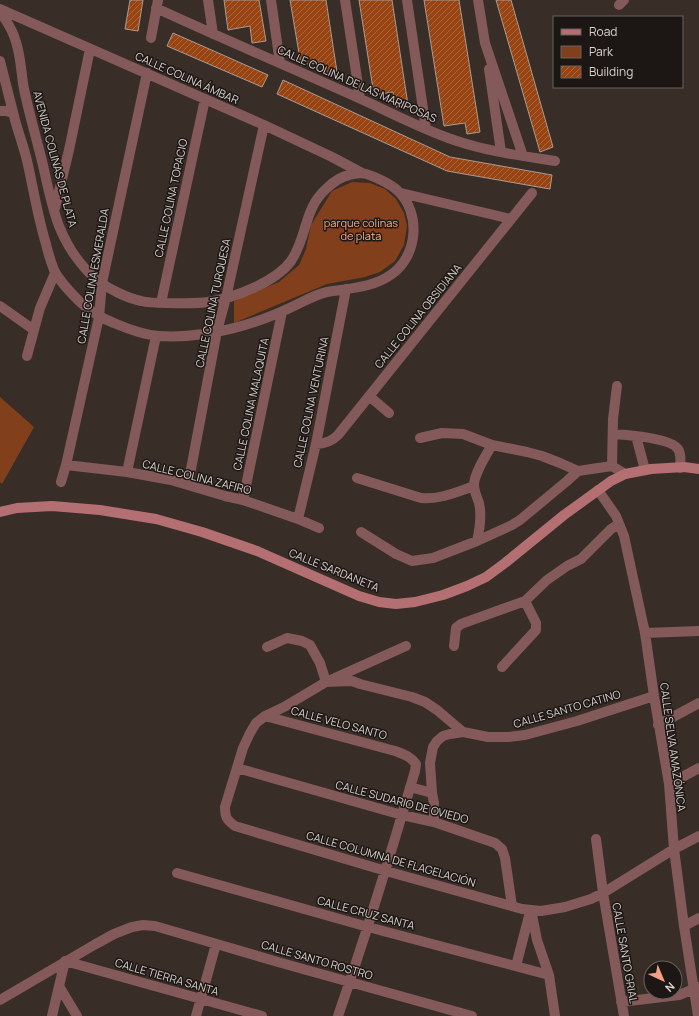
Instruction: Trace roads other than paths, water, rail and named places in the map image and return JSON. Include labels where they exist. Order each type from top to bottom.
[{"type":"street","points":[[208,0],[213,34]]},
{"type":"street","points":[[271,0],[280,63]]},
{"type":"street","points":[[345,0],[360,98]]},
{"type":"street","points":[[407,0],[426,129]]},
{"type":"street","points":[[478,0],[501,152]]},
{"type":"street","points":[[151,38],[157,4]]},
{"type":"street","name":"CALLE COLINA DE LAS MARIPOSAS","points":[[157,4],[213,34],[360,98],[426,129],[459,142],[501,152],[555,161]]},
{"type":"street","name":"CALLE COLINA ÁMBAR","points":[[0,9],[264,125],[362,173]]},
{"type":"street","name":"AVENIDA COLINAS DE PLATA","points":[[0,12],[8,23],[16,40],[23,85],[31,121],[58,225],[77,257],[91,274],[102,284],[130,298],[145,302],[161,303],[206,302],[226,298],[263,284],[279,273],[290,262],[299,245],[311,208],[320,194],[332,183],[346,175],[362,173]]},
{"type":"street","points":[[485,43],[523,156]]},
{"type":"street","points":[[54,210],[69,150],[90,49]]},
{"type":"street","points":[[0,61],[13,114],[28,164],[38,216],[55,273],[70,292],[84,306],[99,317],[128,329],[156,336],[190,336],[242,326],[282,312],[323,293],[368,285],[380,281],[392,274],[401,265],[410,252],[414,238],[414,224],[411,212],[408,203],[401,193],[394,187],[387,182],[362,173]]},
{"type":"street","name":"CALLE COLINA ESMERALDA","points":[[61,482],[99,317],[102,284],[147,73]]},
{"type":"street","name":"CALLE COLINA TOPACIO","points":[[161,303],[205,99]]},
{"type":"street","points":[[0,111],[6,111],[13,114]]},
{"type":"street","name":"CALLE COLINA TURQUESA","points":[[188,486],[217,331],[226,298],[264,125]]},
{"type":"street","points":[[401,193],[511,219]]},
{"type":"street","name":"CALLE COLINA OBSIDIANA","points":[[316,444],[335,438],[532,193]]},
{"type":"street","points":[[27,356],[46,292],[55,273]]},
{"type":"street","name":"CALLE COLINA VENTURINA","points":[[298,519],[316,444],[346,289]]},
{"type":"street","points":[[0,306],[34,330]]},
{"type":"street","name":"CALLE COLINA MALAQUITA","points":[[243,500],[282,312]]},
{"type":"street","points":[[127,472],[156,336]]},
{"type":"street","points":[[612,466],[613,418],[617,386]]},
{"type":"street","points":[[369,396],[389,413]]},
{"type":"street","points":[[420,438],[442,433],[463,434],[492,445],[542,456],[560,462],[578,471]]},
{"type":"street","points":[[613,434],[636,436],[671,443],[678,448],[680,454],[680,468]]},
{"type":"street","points":[[636,436],[645,470]]},
{"type":"street","points":[[477,541],[481,517],[474,486],[480,467],[492,445]]},
{"type":"street","name":"CALLE COLINA ZAFIRO","points":[[66,465],[127,472],[171,480],[188,486],[243,500],[319,528]]},
{"type":"street","points":[[362,532],[396,554],[412,561],[433,558],[477,541],[512,525],[578,471],[612,466],[625,474]]},
{"type":"street","name":"CALLE SARDANETA","points":[[0,512],[17,508],[52,506],[100,510],[156,519],[202,532],[258,552],[359,596],[379,602],[396,604],[415,602],[443,596],[486,577],[564,515],[611,481],[625,474],[651,469],[699,468]]},
{"type":"street","points":[[357,478],[428,499],[474,486]]},
{"type":"street","name":"CALLE SELVA AMAZÓNICA","points":[[598,490],[618,520],[624,536],[645,633],[658,725],[669,784],[674,849],[684,926],[696,988],[698,1016]]},
{"type":"street","points":[[454,646],[456,628],[461,624],[525,601],[546,580],[580,559],[611,529],[618,520]]},
{"type":"street","points":[[502,667],[536,630],[536,623],[525,601]]},
{"type":"street","points":[[645,633],[699,631]]},
{"type":"street","points":[[267,647],[288,638],[302,641],[310,645],[320,663],[326,682]]},
{"type":"street","points":[[237,768],[243,748],[250,733],[256,723],[265,716],[284,707],[326,682],[406,646]]},
{"type":"street","points":[[326,682],[352,680],[360,684],[412,697],[425,702],[438,710],[463,732]]},
{"type":"street","name":"CALLE SANTO CATINO","points":[[463,732],[488,737],[525,735],[577,721],[654,696]]},
{"type":"street","points":[[658,725],[699,703]]},
{"type":"street","name":"CALLE VELO SANTO","points":[[265,716],[406,755],[416,764],[410,787]]},
{"type":"street","points":[[434,822],[434,803],[430,763],[433,747],[443,736],[463,732]]},
{"type":"street","name":"CALLE SUDARIO DE OVIEDO","points":[[237,768],[402,815],[434,822],[495,843],[502,849],[505,858],[512,906]]},
{"type":"street","name":"CALLE COLUMNA DE FLAGELACIÓN","points":[[237,768],[225,807],[225,815],[228,821],[235,826],[386,871],[522,909],[542,911],[565,907],[590,900],[674,849],[699,836]]},
{"type":"street","points":[[669,784],[699,768]]},
{"type":"street","points":[[338,1016],[386,871],[410,787],[432,793]]},
{"type":"street","name":"CALLE SANTO GRIAL","points":[[596,839],[603,893],[624,1016]]},
{"type":"street","name":"CALLE CRUZ SANTA","points":[[177,873],[549,975]]},
{"type":"street","points":[[516,966],[531,910]]},
{"type":"street","points":[[531,910],[537,940],[549,975],[555,1016]]},
{"type":"street","points":[[684,926],[699,918]]},
{"type":"street","name":"CALLE SANTO ROSTRO","points":[[0,1000],[94,944],[132,927],[143,925],[155,926],[472,1016]]},
{"type":"street","points":[[196,1016],[216,944]]},
{"type":"street","points":[[52,1016],[65,961]]},
{"type":"street","name":"CALLE TIERRA SANTA","points":[[65,961],[262,1016]]},
{"type":"street","points":[[59,986],[77,1016]]},
{"type":"street","points":[[622,1002],[679,995],[696,988]]},
{"type":"park label","name":"parque colinas de plata","points":[[361,229]]}]
